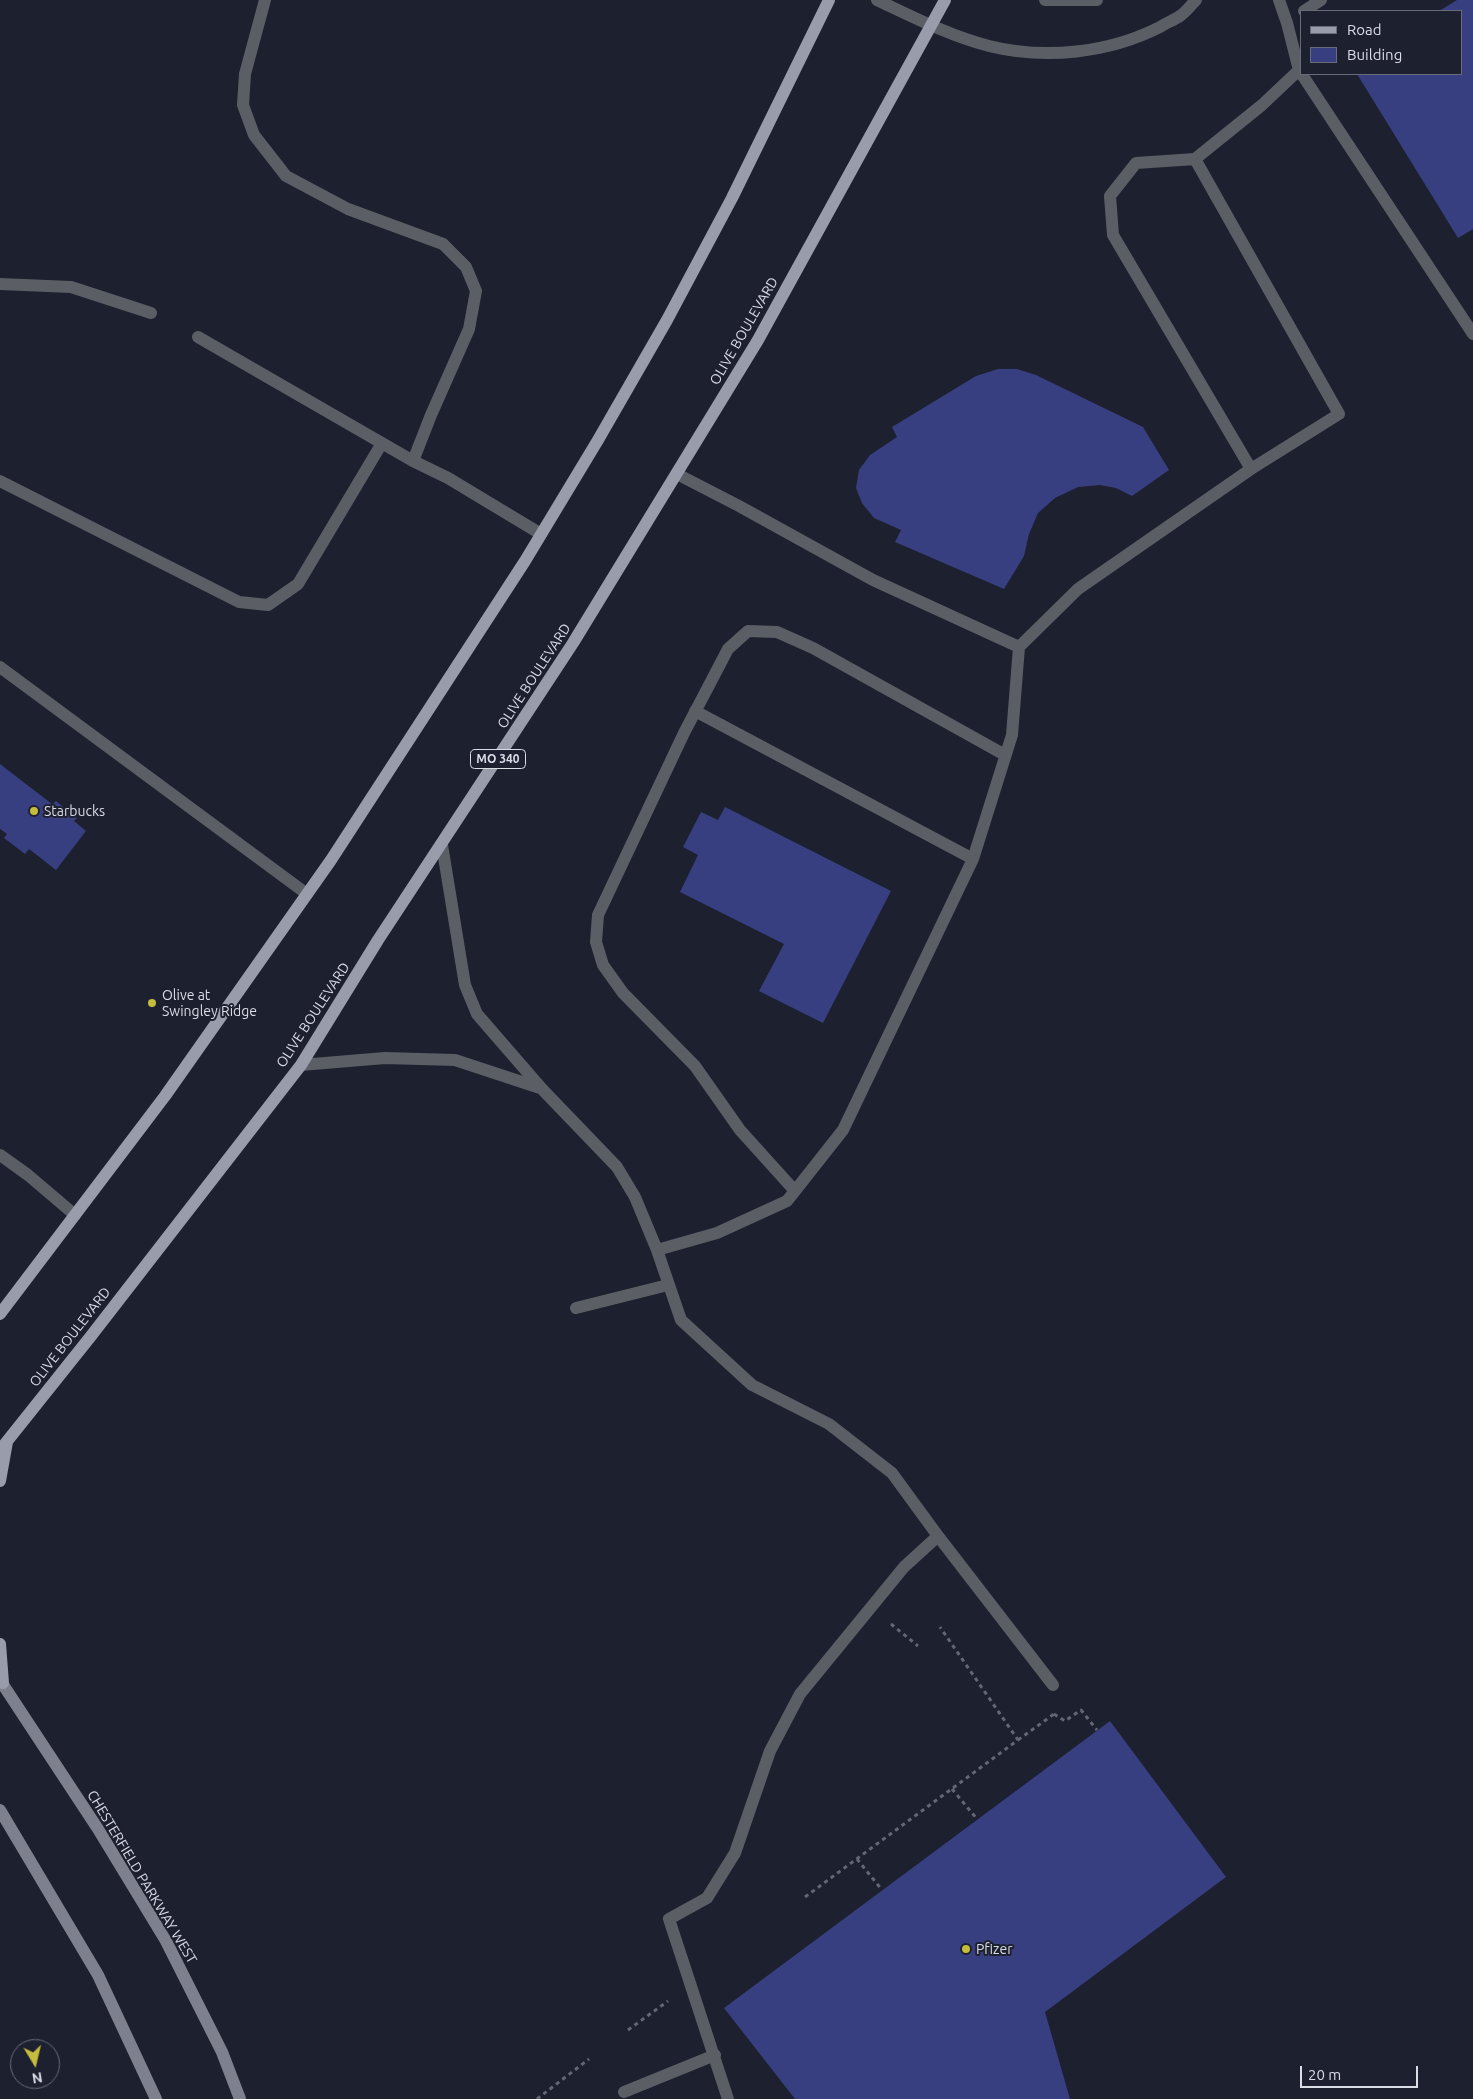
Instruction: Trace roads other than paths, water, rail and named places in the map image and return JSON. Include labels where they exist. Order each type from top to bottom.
[{"type":"main road","points":[[0,1314],[165,1096],[307,894],[449,680],[541,534],[598,440],[732,198],[828,0]]},
{"type":"main road","name":"OLIVE BOULEVARD","points":[[3,1446],[302,1065],[378,940],[574,643],[758,340],[945,0]]},
{"type":"main road","points":[[0,1481],[3,1446]]},
{"type":"main road","points":[[0,1644],[1,1681]]},
{"type":"street","points":[[265,0],[244,74],[243,105],[254,135],[286,176],[348,209],[443,244],[466,267],[476,292],[469,329],[413,461]]},
{"type":"street","points":[[877,0],[930,25],[988,46],[1018,51],[1055,52],[1095,49],[1144,35],[1180,16],[1196,0]]},
{"type":"street","points":[[1045,0],[1097,0]]},
{"type":"street","points":[[1252,469],[1113,235],[1110,196],[1136,162],[1194,159],[1262,105],[1299,70],[1288,23],[1279,0]]},
{"type":"street","points":[[1306,10],[1321,0]]},
{"type":"street","points":[[1288,23],[1300,14]]},
{"type":"street","points":[[1302,75],[1473,334]]},
{"type":"street","points":[[657,1250],[717,1233],[787,1201],[843,1130],[973,859],[1012,735],[1019,647],[1078,589],[1252,469],[1339,414],[1194,159]]},
{"type":"street","points":[[0,284],[71,287],[151,313]]},
{"type":"street","points":[[198,338],[413,461],[448,478],[541,534]]},
{"type":"street","points":[[0,480],[239,602],[268,605],[298,584],[382,442]]},
{"type":"street","points":[[677,474],[874,580],[1019,647]]},
{"type":"street","points":[[795,1191],[740,1130],[695,1066],[623,993],[603,965],[596,942],[598,915],[695,711],[728,649],[748,631],[777,632],[813,648],[1005,756]]},
{"type":"street","points":[[0,667],[307,894]]},
{"type":"street","points":[[695,711],[973,859]]},
{"type":"street","points":[[442,845],[465,985],[477,1014],[542,1089],[617,1167],[635,1197],[657,1250],[681,1320],[752,1385],[829,1424],[892,1472],[938,1536],[1053,1685]]},
{"type":"street","points":[[302,1065],[385,1058],[455,1060],[542,1089]]},
{"type":"street","points":[[0,1155],[28,1175],[75,1215]]},
{"type":"street","points":[[576,1308],[668,1285]]},
{"type":"street","points":[[728,2099],[669,1919],[707,1898],[735,1852],[770,1751],[800,1694],[904,1567],[938,1536]]},
{"type":"street","name":"CHESTERFIELD PARKWAY WEST","points":[[1,1681],[98,1829],[166,1941],[222,2052],[240,2099]]},
{"type":"street","points":[[0,1810],[98,1975],[156,2099]]},
{"type":"street","points":[[624,2092],[715,2055]]},
{"type":"place","name":"Starbucks","points":[[34,811]]},
{"type":"place","name":"Olive at Swingley Ridge","points":[[152,1003]]},
{"type":"place","name":"Pfizer","points":[[966,1949]]}]
